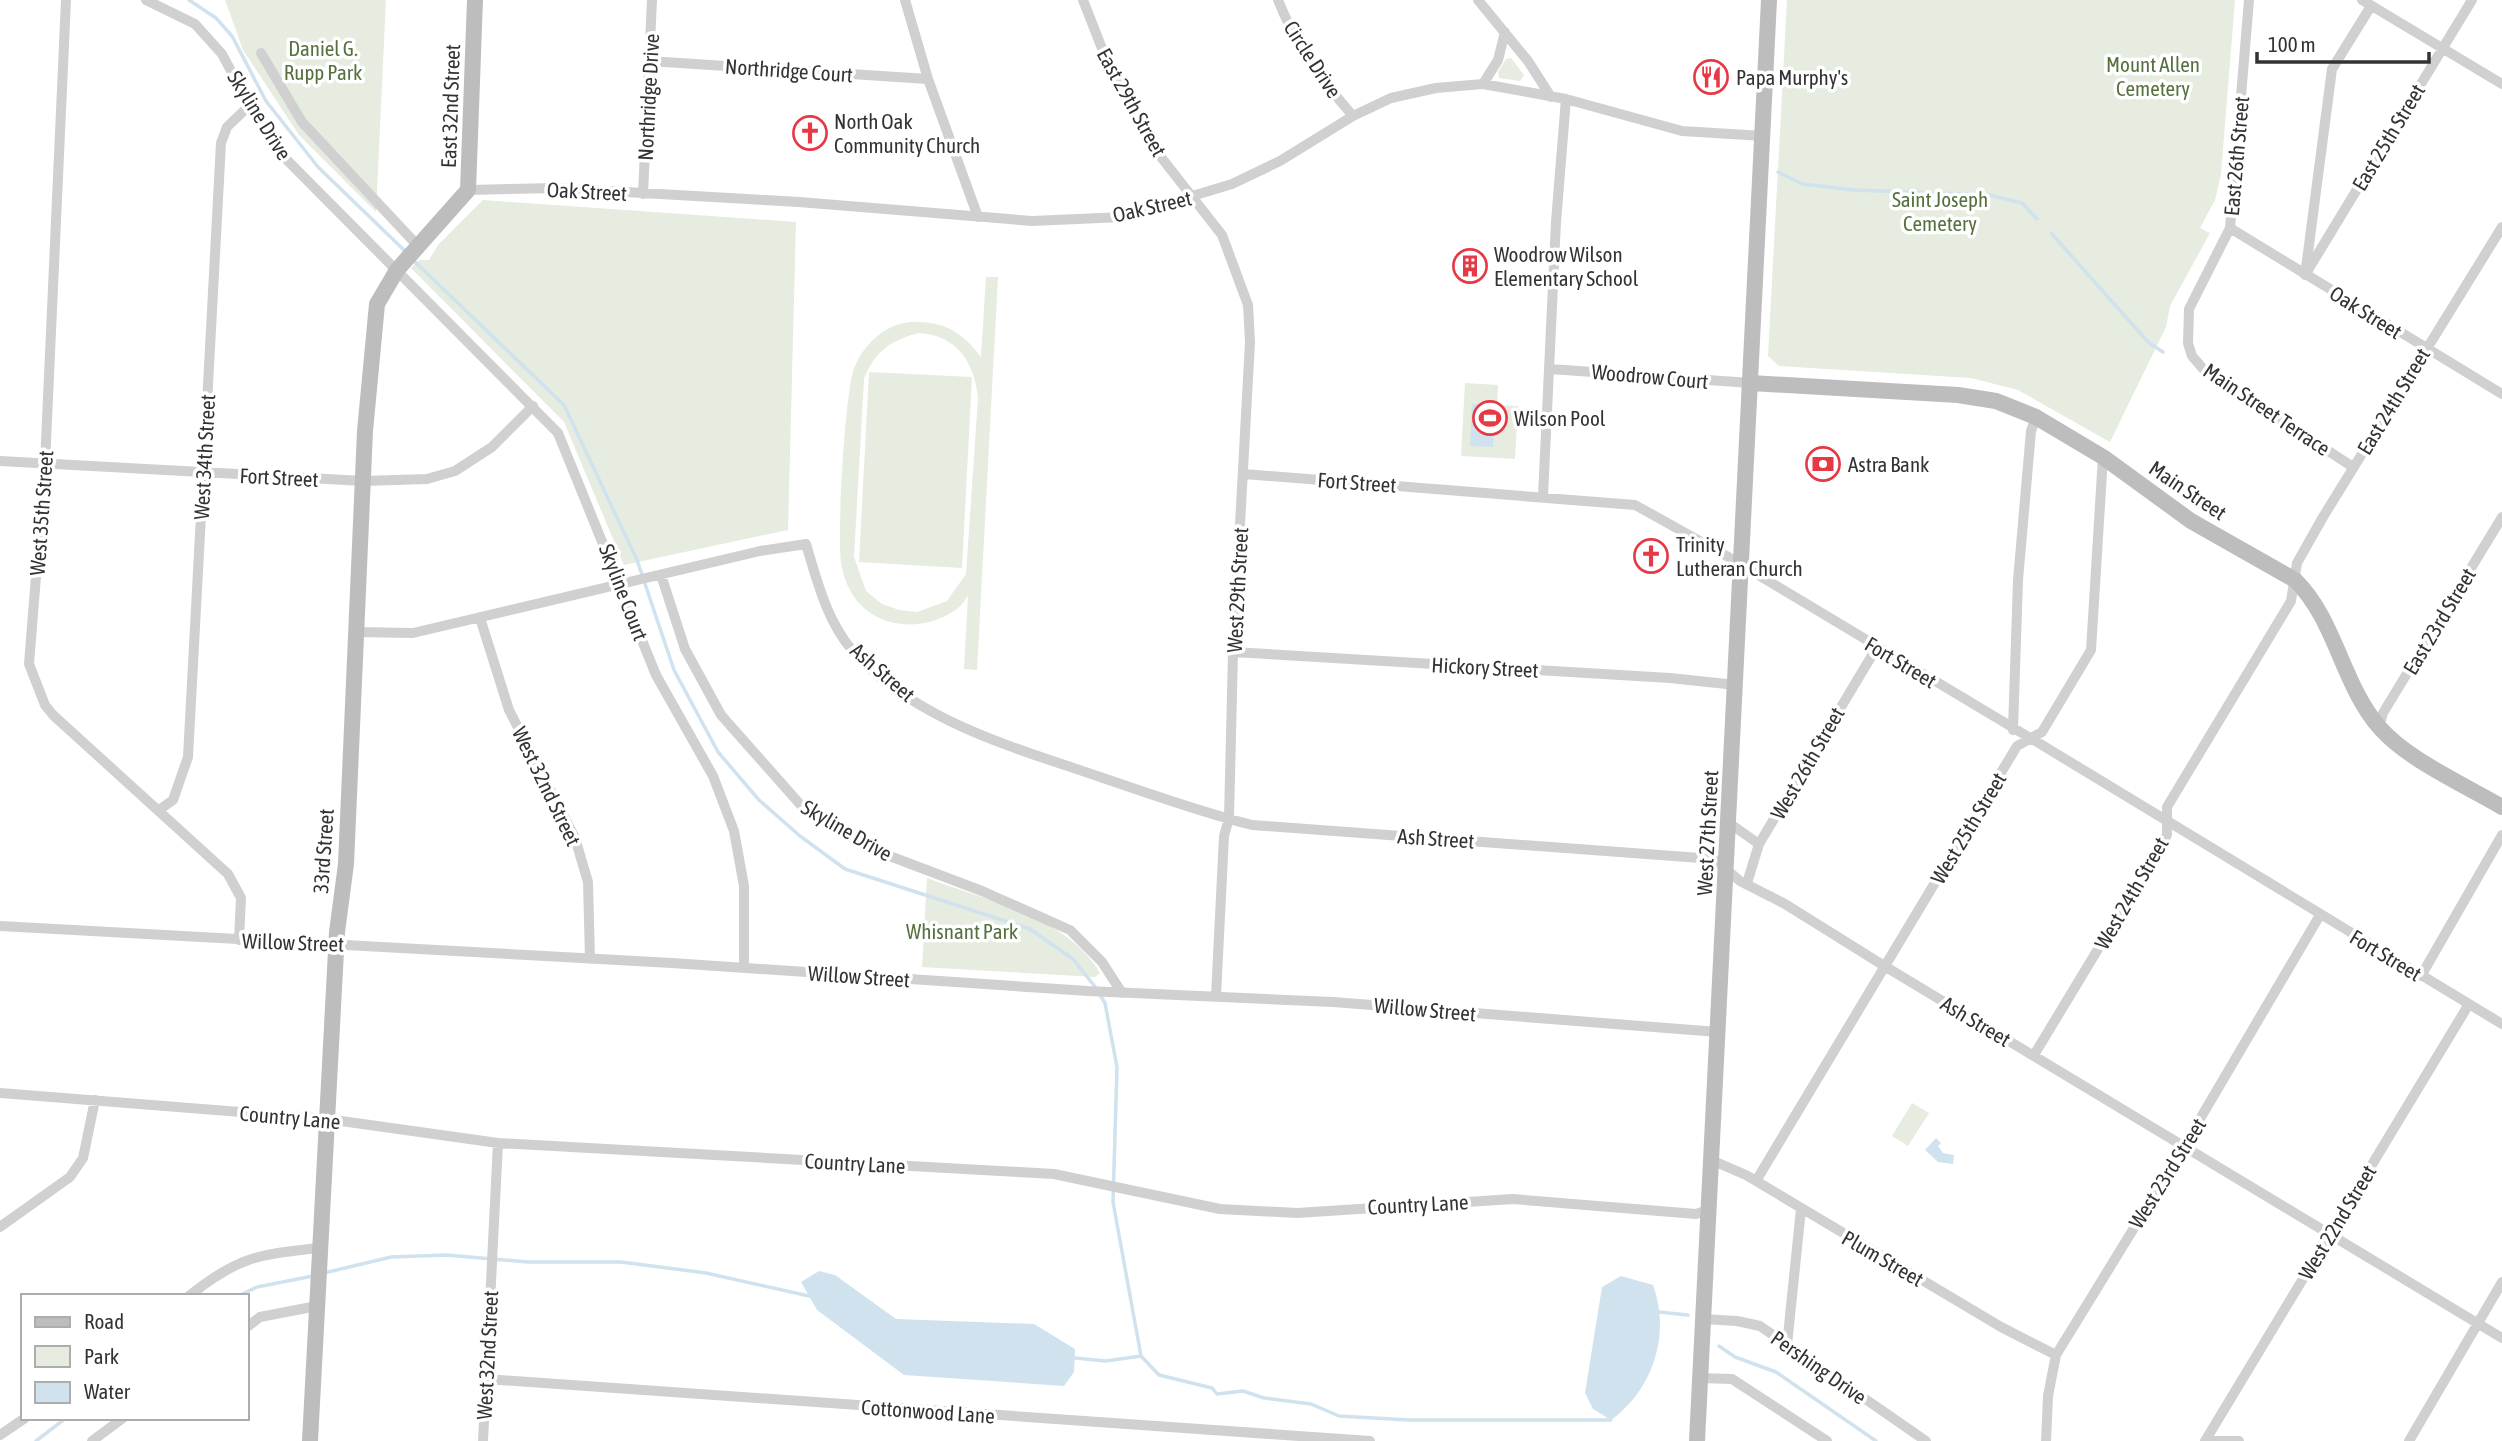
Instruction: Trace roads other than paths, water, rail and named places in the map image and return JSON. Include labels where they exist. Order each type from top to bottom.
[{"type":"street","name":"West 35th Street","points":[[66,0],[46,464],[29,664],[36,684],[53,715],[228,874],[241,898],[239,940]]},
{"type":"street","name":"Skyline Drive","points":[[146,0],[195,24],[222,54],[281,154],[397,270]]},
{"type":"street","name":"East 32nd Street","points":[[397,270],[439,226],[468,190],[475,0]]},
{"type":"street","name":"Northridge Drive","points":[[643,194],[653,0]]},
{"type":"street","points":[[905,0],[928,79],[978,217]]},
{"type":"street","name":"East 29th Street","points":[[1083,0],[1101,46],[1157,152],[1193,198]]},
{"type":"street","name":"Circle Drive","points":[[1278,0],[1284,16],[1332,90],[1353,116]]},
{"type":"street","points":[[1478,0],[1505,32],[1551,97]]},
{"type":"street","name":"West 27th Street","points":[[1697,1441],[1769,0]]},
{"type":"street","name":"East 26th Street","points":[[2230,228],[2249,0]]},
{"type":"street","name":"East 25th Street","points":[[2305,275],[2472,0]]},
{"type":"street","points":[[2305,275],[2333,69],[2367,3],[2502,84]]},
{"type":"street","points":[[1483,84],[1498,60],[1505,32]]},
{"type":"street","points":[[261,53],[302,121],[418,246]]},
{"type":"street","name":"Northridge Court","points":[[649,61],[928,79]]},
{"type":"street","name":"Oak Street","points":[[468,190],[556,188],[1031,221],[1123,217],[1232,184],[1280,161],[1353,116],[1391,98],[1436,88],[1483,84],[1566,99],[1682,131],[1763,136]]},
{"type":"street","points":[[1543,496],[1566,99]]},
{"type":"street","name":"West 34th Street","points":[[159,810],[173,800],[188,757],[221,143],[227,127],[250,105]]},
{"type":"street","name":"West 29th Street","points":[[1193,198],[1222,235],[1248,305],[1251,342],[1233,652],[1229,818],[1223,847],[1216,996]]},
{"type":"street","name":"East 24th Street","points":[[2295,580],[2297,563],[2353,467],[2502,227]]},
{"type":"street","name":"Oak Street","points":[[2230,228],[2502,394]]},
{"type":"street","name":"Main Street Terrace","points":[[2230,228],[2189,309],[2187,330],[2192,356],[2205,371],[2353,467]]},
{"type":"street","name":"Skyline Court","points":[[397,270],[558,433],[656,675],[713,776],[734,831],[744,886],[744,968]]},
{"type":"street","name":"33rd Street","points":[[310,1441],[337,944],[346,863],[363,481],[377,304],[397,270]]},
{"type":"street","name":"Woodrow Court","points":[[1549,369],[1751,383]]},
{"type":"street","name":"Main Street","points":[[1751,383],[1958,395],[1996,401],[2036,416],[2103,457],[2191,521],[2295,580],[2308,593],[2349,676],[2379,727],[2397,744],[2502,807]]},
{"type":"street","name":"Fort Street","points":[[0,461],[363,481],[426,479],[455,471],[492,447],[533,406]]},
{"type":"street","points":[[2013,730],[2018,580],[2031,430],[2036,416]]},
{"type":"street","name":"West 25th Street","points":[[1756,1181],[2017,746],[2042,732],[2091,650],[2103,457]]},
{"type":"street","name":"Fort Street","points":[[1244,474],[1635,505],[2030,738],[2502,1024]]},
{"type":"street","name":"East 23rd Street","points":[[2379,727],[2383,713],[2502,517]]},
{"type":"street","name":"Ash Street","points":[[356,632],[413,634],[760,551],[806,544],[824,603],[852,650],[926,709],[1016,747],[1229,818],[1258,825],[1714,859],[1746,883],[2502,1338]]},
{"type":"street","name":"Skyline Drive","points":[[661,575],[685,649],[721,715],[806,811],[887,855],[982,891],[1070,930],[1102,962],[1117,993]]},
{"type":"street","name":"West 24th Street","points":[[2034,1055],[2167,835],[2167,807],[2291,601],[2295,580]]},
{"type":"street","name":"West 32nd Street","points":[[480,618],[509,710],[575,838],[588,882],[590,958]]},
{"type":"street","name":"West 26th Street","points":[[1746,883],[1759,844],[1877,647]]},
{"type":"street","name":"Hickory Street","points":[[1233,652],[1670,678],[1736,685]]},
{"type":"street","points":[[1729,823],[1759,844]]},
{"type":"street","points":[[2421,976],[2502,835]]},
{"type":"street","name":"West 23rd Street","points":[[2046,1441],[2048,1396],[2056,1355],[2184,1146],[2320,915]]},
{"type":"street","name":"Willow Street","points":[[0,926],[590,958],[1117,993],[1333,1002],[1718,1032]]},
{"type":"street","name":"West 22nd Street","points":[[2205,1441],[2328,1233],[2469,1004]]},
{"type":"street","name":"Country Lane","points":[[0,1093],[327,1119],[498,1143],[1054,1174],[1220,1209],[1297,1213],[1513,1199],[1696,1214],[1708,1210]]},
{"type":"street","points":[[0,1227],[70,1177],[83,1158],[95,1100]]},
{"type":"street","name":"West 32nd Street","points":[[483,1441],[498,1143]]},
{"type":"street","name":"Plum Street","points":[[1711,1160],[1756,1181],[2001,1327],[2056,1355]]},
{"type":"street","points":[[1787,1345],[1801,1209]]},
{"type":"street","points":[[192,1294],[225,1269],[257,1255],[319,1254]]},
{"type":"street","points":[[2409,1441],[2502,1282]]},
{"type":"street","points":[[248,1326],[260,1317],[317,1306]]},
{"type":"street","name":"Pershing Drive","points":[[1703,1319],[1737,1321],[1760,1326],[1926,1441]]},
{"type":"street","points":[[1700,1378],[1732,1379],[1827,1441]]},
{"type":"street","name":"Cottonwood Lane","points":[[486,1380],[1184,1435],[1370,1441]]},
{"type":"street","points":[[0,1435],[22,1420]]},
{"type":"street","points":[[92,1441],[120,1420]]},
{"type":"street","points":[[2205,1441],[2239,1441]]},
{"type":"water","points":[[1472,404],[1495,405],[1493,447],[1470,446]]},
{"type":"water","points":[[1936,1138],[1941,1143],[1938,1146],[1943,1153],[1954,1155],[1953,1164],[1938,1162],[1925,1150]]},
{"type":"water","points":[[819,1271],[835,1275],[896,1319],[1034,1324],[1075,1349],[1074,1372],[1064,1386],[904,1375],[817,1310],[801,1282]]},
{"type":"water","points":[[1621,1276],[1653,1285],[1658,1304],[1659,1341],[1654,1360],[1638,1393],[1626,1408],[1611,1420],[1593,1409],[1585,1393],[1602,1287]]},
{"type":"waterway","points":[[189,0],[216,18],[232,36],[266,101],[318,167],[407,253]]},
{"type":"waterway","points":[[1778,172],[1802,184],[1854,190],[1989,195],[2022,203],[2037,219]]},
{"type":"waterway","points":[[2051,233],[2148,342],[2163,352]]},
{"type":"waterway","points":[[412,259],[564,405],[637,560],[674,670],[718,752],[759,800],[800,836],[845,869],[1030,929],[1073,959],[1096,988]]},
{"type":"waterway","points":[[1100,995],[1105,1003],[1117,1067],[1113,1202],[1141,1356],[1159,1375],[1212,1388],[1217,1394],[1243,1391],[1264,1398],[1311,1404],[1339,1416],[1409,1420],[1611,1420]]},
{"type":"waterway","points":[[324,1273],[391,1257],[446,1255],[528,1262],[621,1262],[706,1273],[809,1296]]},
{"type":"waterway","points":[[242,1294],[257,1287],[313,1276]]},
{"type":"waterway","points":[[1659,1312],[1688,1315]]},
{"type":"waterway","points":[[1719,1346],[1735,1357],[1776,1372],[1876,1441]]},
{"type":"waterway","points":[[1075,1358],[1106,1361],[1141,1356]]},
{"type":"waterway","points":[[36,1441],[63,1420]]},
{"type":"place","name":"Papa Murphy's","points":[[1711,77]]},
{"type":"place","name":"North Oak Community Church","points":[[810,133]]},
{"type":"place","name":"Woodrow Wilson Elementary School","points":[[1470,266]]},
{"type":"place","name":"Wilson Pool","points":[[1490,418]]},
{"type":"place","name":"Astra Bank","points":[[1823,464]]},
{"type":"place","name":"Trinity Lutheran Church","points":[[1651,556]]},
{"type":"park label","name":"Daniel G. Rupp Park","points":[[323,60]]},
{"type":"park label","name":"Mount Allen Cemetery","points":[[2153,76]]},
{"type":"park label","name":"Saint Joseph Cemetery","points":[[1940,211]]},
{"type":"park label","name":"Whisnant Park","points":[[962,931]]}]
